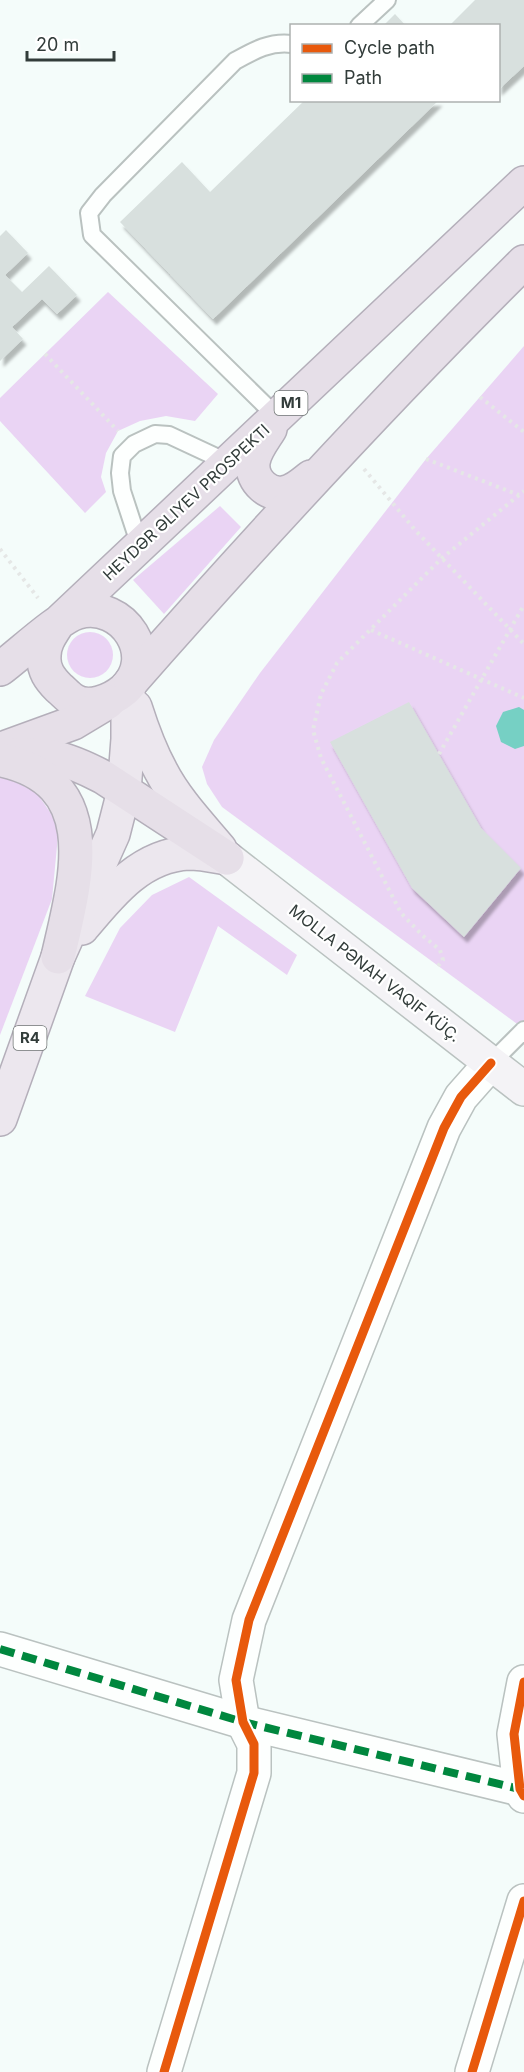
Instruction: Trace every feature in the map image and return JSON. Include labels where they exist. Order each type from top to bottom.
[{"type":"highway","name":"HEYDƏR ƏLIYEV PROSPEKTI","points":[[58,623],[524,183]]},
{"type":"highway","points":[[0,755],[47,755],[56,744],[122,691],[335,456],[430,355],[524,262]]},
{"type":"highway","points":[[277,417],[252,463],[254,473],[265,489],[285,493],[297,488],[335,456]]},
{"type":"highway","points":[[47,676],[73,701],[88,704],[103,702],[122,691],[135,673],[138,655],[134,638],[124,624],[110,614],[93,610],[75,612],[58,623],[46,640],[43,658],[64,800]]},
{"type":"highway","name":"M1","points":[[0,669],[58,623]]},
{"type":"highway","points":[[0,750],[56,744],[95,773],[226,858]]},
{"type":"highway","points":[[0,760],[35,772],[52,785],[64,800],[72,816],[76,861],[70,903],[58,957]]},
{"type":"main road","points":[[58,957],[113,834],[124,791],[128,739],[122,691]]},
{"type":"main road","points":[[122,691],[161,771],[183,805],[226,858]]},
{"type":"main road","points":[[58,957],[118,887],[140,868],[160,858],[190,853],[226,858]]},
{"type":"main road","name":"MOLLA PƏNAH VAQIF KÜÇ.","points":[[226,858],[524,1089]]},
{"type":"main road","name":"R4","points":[[0,1119],[58,957]]},
{"type":"street","points":[[164,2072],[254,1773],[254,1744],[243,1722],[236,1680],[249,1620],[444,1128],[461,1097],[491,1063]]},
{"type":"street","points":[[0,1649],[243,1722],[523,1792],[514,1734],[524,1682]]},
{"type":"street","points":[[472,2072],[524,1901]]},
{"type":"lane","points":[[361,24],[387,0]]},
{"type":"lane","points":[[277,417],[92,235],[89,213],[103,195],[235,61],[259,47],[290,44]]},
{"type":"lane","points":[[140,546],[122,491],[120,473],[122,456],[134,444],[155,434],[169,435],[228,463]]},
{"type":"lane","points":[[491,1063],[524,1030]]},
{"type":"path","points":[[45,354],[118,431]]},
{"type":"path","points":[[480,397],[524,432]]},
{"type":"path","points":[[335,456],[415,530],[524,644]]},
{"type":"path","points":[[426,459],[519,495]]},
{"type":"path","points":[[438,966],[443,960],[440,950],[400,913],[321,758],[313,730],[321,694],[337,663],[442,558],[524,491]]},
{"type":"path","points":[[0,549],[58,623]]},
{"type":"path","points":[[439,754],[524,605]]},
{"type":"path","points":[[371,630],[524,698]]},
{"type":"shaded area","points":[[108,292],[218,394],[195,421],[166,416],[140,421],[118,431],[106,453],[101,477],[106,492],[85,513],[0,421],[0,398]]},
{"type":"shaded area","points":[[524,346],[524,1029],[222,807],[207,784],[202,767],[214,740],[260,673],[426,459]]},
{"type":"shaded area","points":[[220,506],[241,527],[164,614],[133,580]]},
{"type":"shaded area","points":[[90,632],[106,639],[113,655],[106,671],[90,678],[74,671],[67,655],[74,639]]},
{"type":"shaded area","points":[[0,778],[7,778],[36,792],[59,825],[52,899],[0,1035]]},
{"type":"shaded area","points":[[189,877],[297,955],[287,975],[218,926],[175,1032],[85,996],[120,928],[152,895]]},
{"type":"water","points":[[519,707],[524,710],[524,746],[515,749],[501,742],[496,726],[503,712]]},
{"type":"building","points":[[475,0],[524,0],[524,66],[500,88],[500,24],[451,24]]},
{"type":"building","points":[[395,14],[404,24],[385,24]]},
{"type":"building","points":[[303,102],[437,102],[213,319],[120,222],[182,162],[210,192]]},
{"type":"building","points":[[6,230],[28,253],[5,275],[22,292],[49,266],[77,295],[57,314],[42,299],[12,327],[23,339],[0,361],[0,236]]},
{"type":"building","points":[[409,702],[481,828],[521,868],[464,937],[412,888],[330,742]]},
{"type":"marked path","points":[[0,1649],[243,1722],[524,1790]]},
{"type":"cycle path","points":[[164,2072],[254,1773],[254,1744],[243,1722],[236,1680],[249,1620],[444,1128],[461,1097],[491,1063]]},
{"type":"cycle path","points":[[524,1682],[514,1734],[520,1789],[524,1796]]},
{"type":"cycle path","points":[[472,2072],[524,1901]]}]
